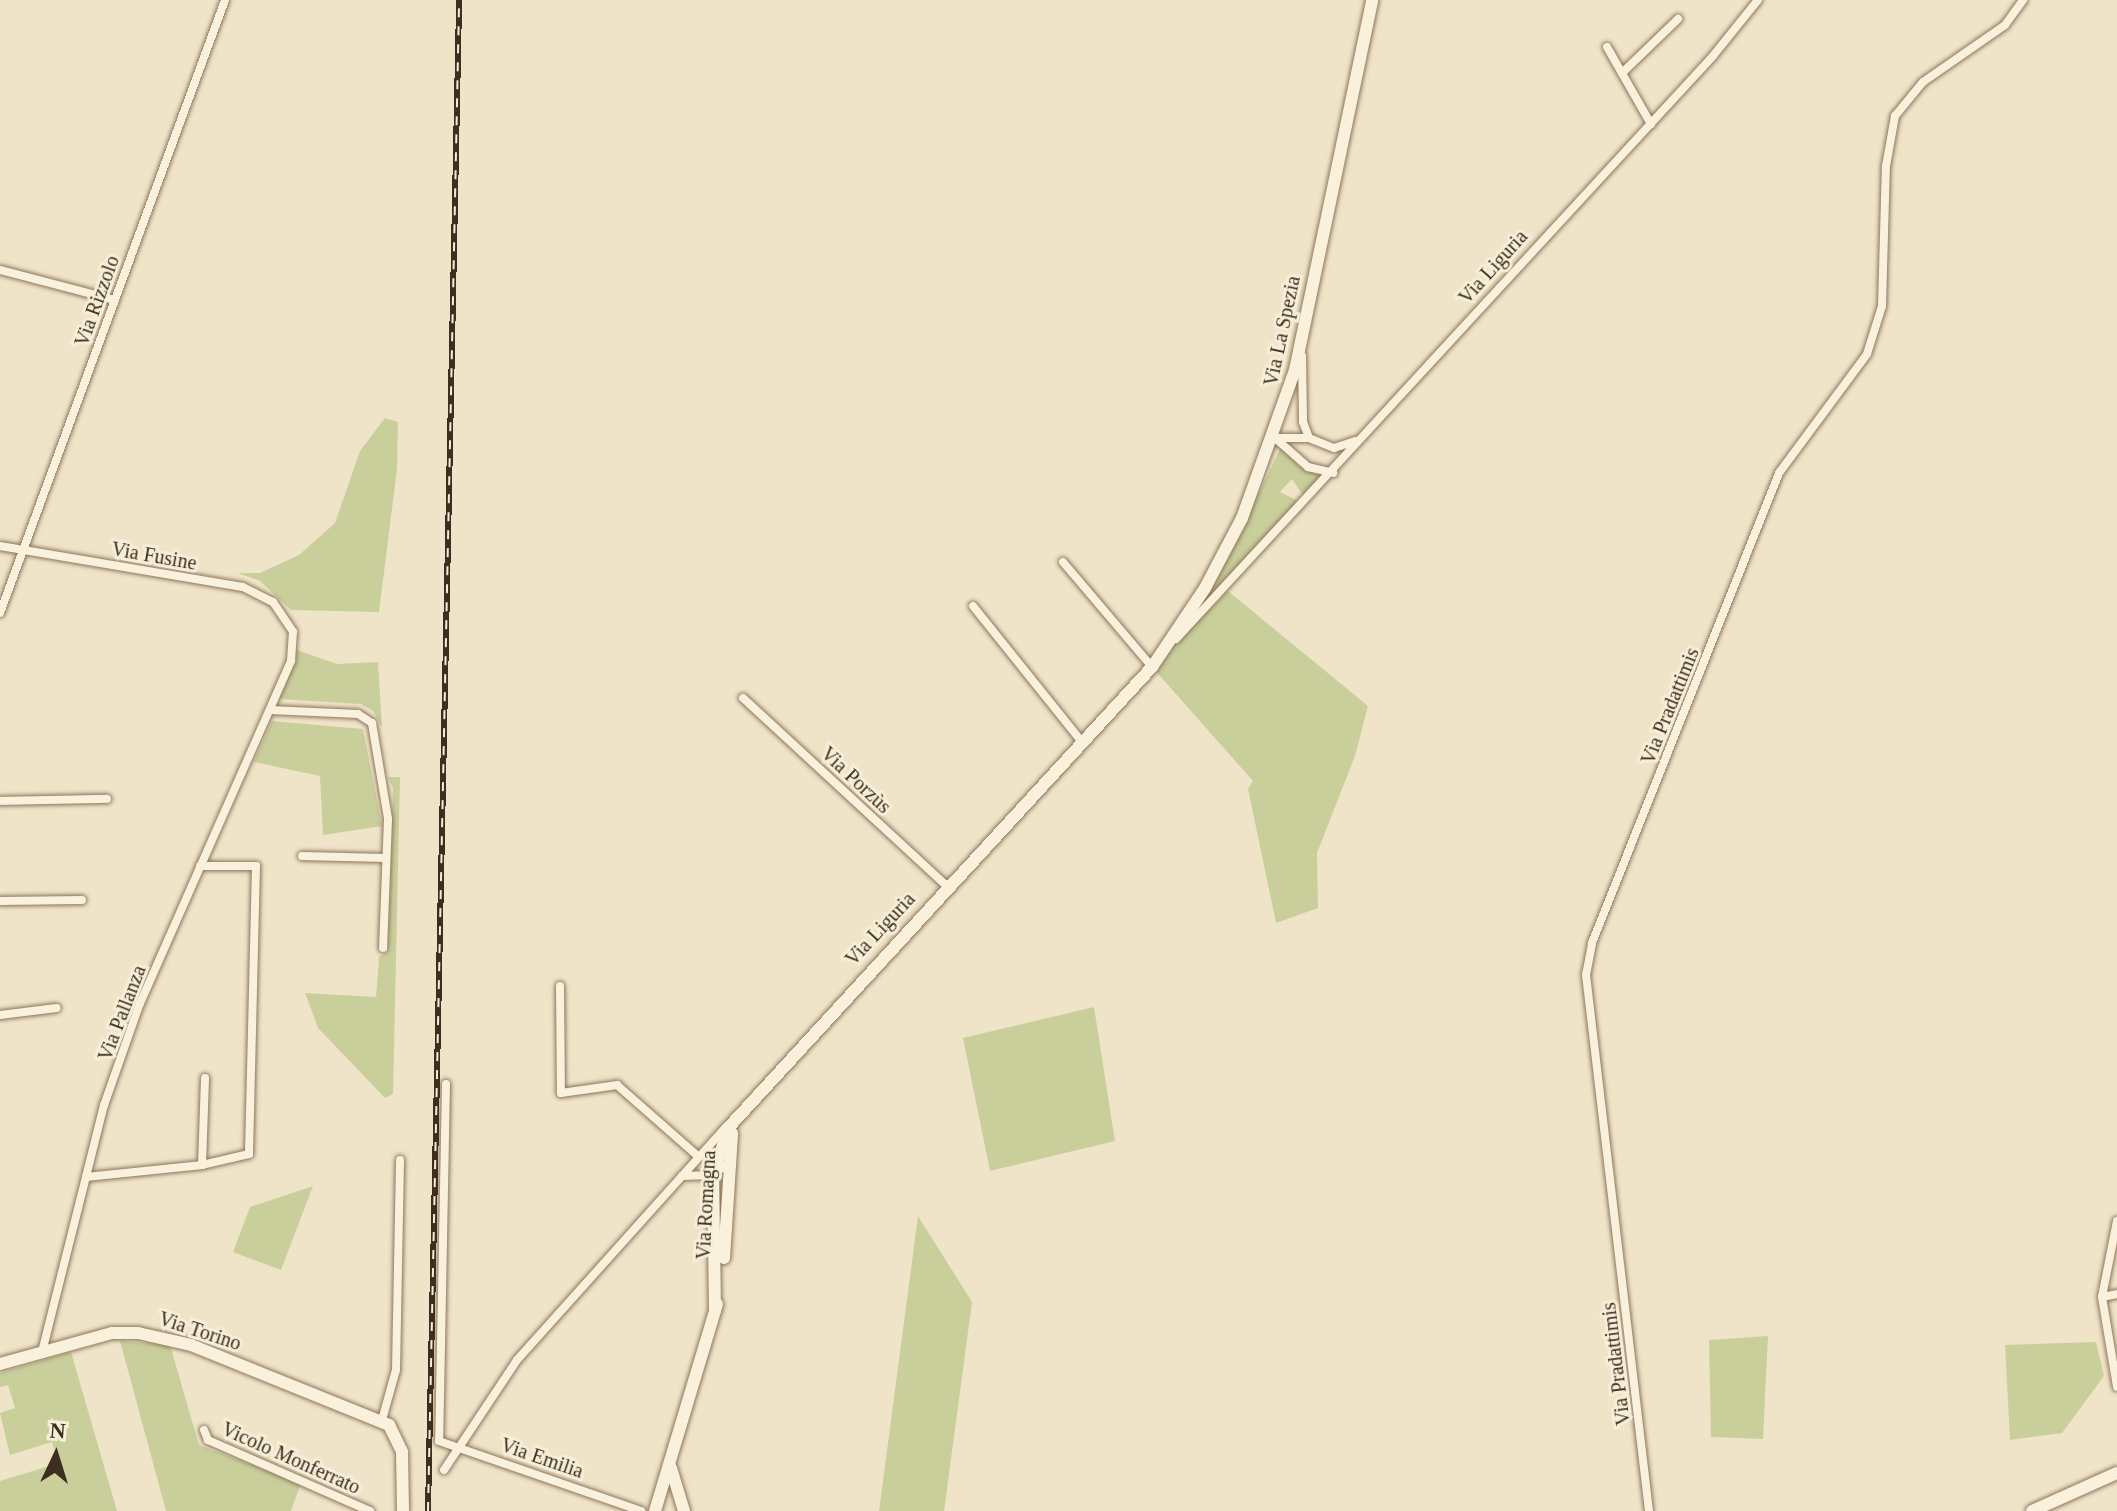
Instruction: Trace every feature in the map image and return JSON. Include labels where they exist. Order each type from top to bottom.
[{"type":"main road","name":"Via La Spezia","points":[[1168,649],[1242,518],[1275,438],[1301,340],[1372,0]]},
{"type":"main road","name":"Via Liguria","points":[[739,1114],[1168,649]]},
{"type":"main road","name":"Via Romagna","points":[[715,1311],[713,1175],[720,1152],[739,1114]]},
{"type":"main road","name":"Via Romagna","points":[[655,1511],[723,1276],[720,1152]]},
{"type":"main road","name":"Via Torino","points":[[0,1364],[112,1333],[165,1337],[382,1420]]},
{"type":"main road","points":[[382,1420],[395,1431],[402,1452],[403,1511]]},
{"type":"main road","points":[[671,1459],[684,1511]]},
{"type":"main road","points":[[2032,1511],[2117,1473]]},
{"type":"street","name":"Via Rizzolo","points":[[0,613],[225,0]]},
{"type":"street","name":"Via Liguria","points":[[1168,649],[1651,124],[1758,0]]},
{"type":"street","name":"Via Pradattimis","points":[[1649,1511],[1586,975],[1592,943],[1779,473],[1867,354],[1885,276],[1886,166],[1895,116],[1923,82],[2005,25],[2023,0]]},
{"type":"street","points":[[1622,73],[1678,19]]},
{"type":"street","points":[[1607,47],[1651,124]]},
{"type":"street","points":[[0,270],[114,300]]},
{"type":"street","points":[[1301,340],[1303,422],[1309,438]]},
{"type":"street","points":[[1275,438],[1309,438],[1334,448],[1364,437]]},
{"type":"street","points":[[1275,438],[1308,467],[1333,473]]},
{"type":"street","name":"Via Fusine","points":[[0,546],[243,587],[262,594],[290,622]]},
{"type":"street","points":[[1063,562],[1152,667]]},
{"type":"street","points":[[973,606],[1082,742]]},
{"type":"street","name":"Via Pallanza","points":[[42,1351],[86,1177],[140,1003],[291,661],[290,622]]},
{"type":"street","name":"Via Porzùs","points":[[743,698],[947,886]]},
{"type":"street","points":[[270,710],[358,714],[372,723],[388,819],[383,948]]},
{"type":"street","points":[[0,801],[107,799]]},
{"type":"street","points":[[302,856],[386,858]]},
{"type":"street","points":[[86,1177],[202,1165],[249,1154],[256,866],[200,866]]},
{"type":"street","points":[[0,901],[82,900]]},
{"type":"street","points":[[560,986],[561,1093],[621,1086],[699,1157]]},
{"type":"street","points":[[0,1015],[57,1008]]},
{"type":"street","points":[[202,1165],[205,1078]]},
{"type":"street","points":[[446,1084],[439,1441],[458,1449]]},
{"type":"street","name":"Via Liguria","points":[[713,1175],[720,1152],[739,1114]]},
{"type":"street","name":"Via Liguria","points":[[444,1470],[517,1360],[699,1157],[720,1152]]},
{"type":"street","points":[[382,1420],[396,1370],[400,1160]]},
{"type":"street","points":[[682,1176],[713,1175]]},
{"type":"street","points":[[2117,1221],[2102,1297],[2117,1387]]},
{"type":"street","points":[[2102,1297],[2117,1294]]},
{"type":"street","name":"Vicolo Monferrato","points":[[204,1430],[208,1440],[370,1511]]},
{"type":"street","name":"Via Emilia","points":[[458,1449],[641,1511]]},
{"type":"street","name":"Via Emilia","points":[[613,1503],[622,1511]]},
{"type":"green space","points":[[385,418],[398,422],[397,469],[379,612],[291,610],[260,581],[238,573],[260,573],[299,555],[335,523],[360,451]]},
{"type":"green space","points":[[1281,447],[1300,467],[1323,477],[1304,497],[1292,479],[1280,492],[1300,502],[1206,603]]},
{"type":"green space","points":[[1228,591],[1368,706],[1355,756],[1317,853],[1318,908],[1276,923],[1248,789],[1253,781],[1152,667]]},
{"type":"green space","points":[[297,650],[337,664],[378,662],[382,727],[373,711],[361,704],[279,699]]},
{"type":"green space","points":[[272,721],[363,729],[382,826],[323,835],[320,776],[254,762]]},
{"type":"green space","points":[[388,777],[400,777],[393,1094],[385,1098],[318,1028],[305,993],[376,997],[379,957],[388,951],[393,788]]},
{"type":"green space","points":[[1094,1007],[1115,1141],[990,1171],[963,1038]]},
{"type":"green space","points":[[313,1186],[281,1270],[233,1252],[250,1207]]},
{"type":"green space","points":[[918,1216],[972,1302],[944,1511],[879,1511]]},
{"type":"green space","points":[[1768,1336],[1763,1439],[1711,1437],[1709,1340]]},
{"type":"green space","points":[[120,1341],[170,1345],[199,1445],[301,1483],[291,1511],[166,1511]]},
{"type":"green space","points":[[2096,1342],[2104,1376],[2062,1433],[2010,1440],[2005,1345]]},
{"type":"green space","points":[[71,1352],[117,1511],[0,1511],[0,1481],[59,1463],[52,1442],[10,1455],[0,1413],[15,1408],[8,1385],[0,1387],[0,1373]]},
{"type":"railway","points":[[428,1511],[459,0]]}]
